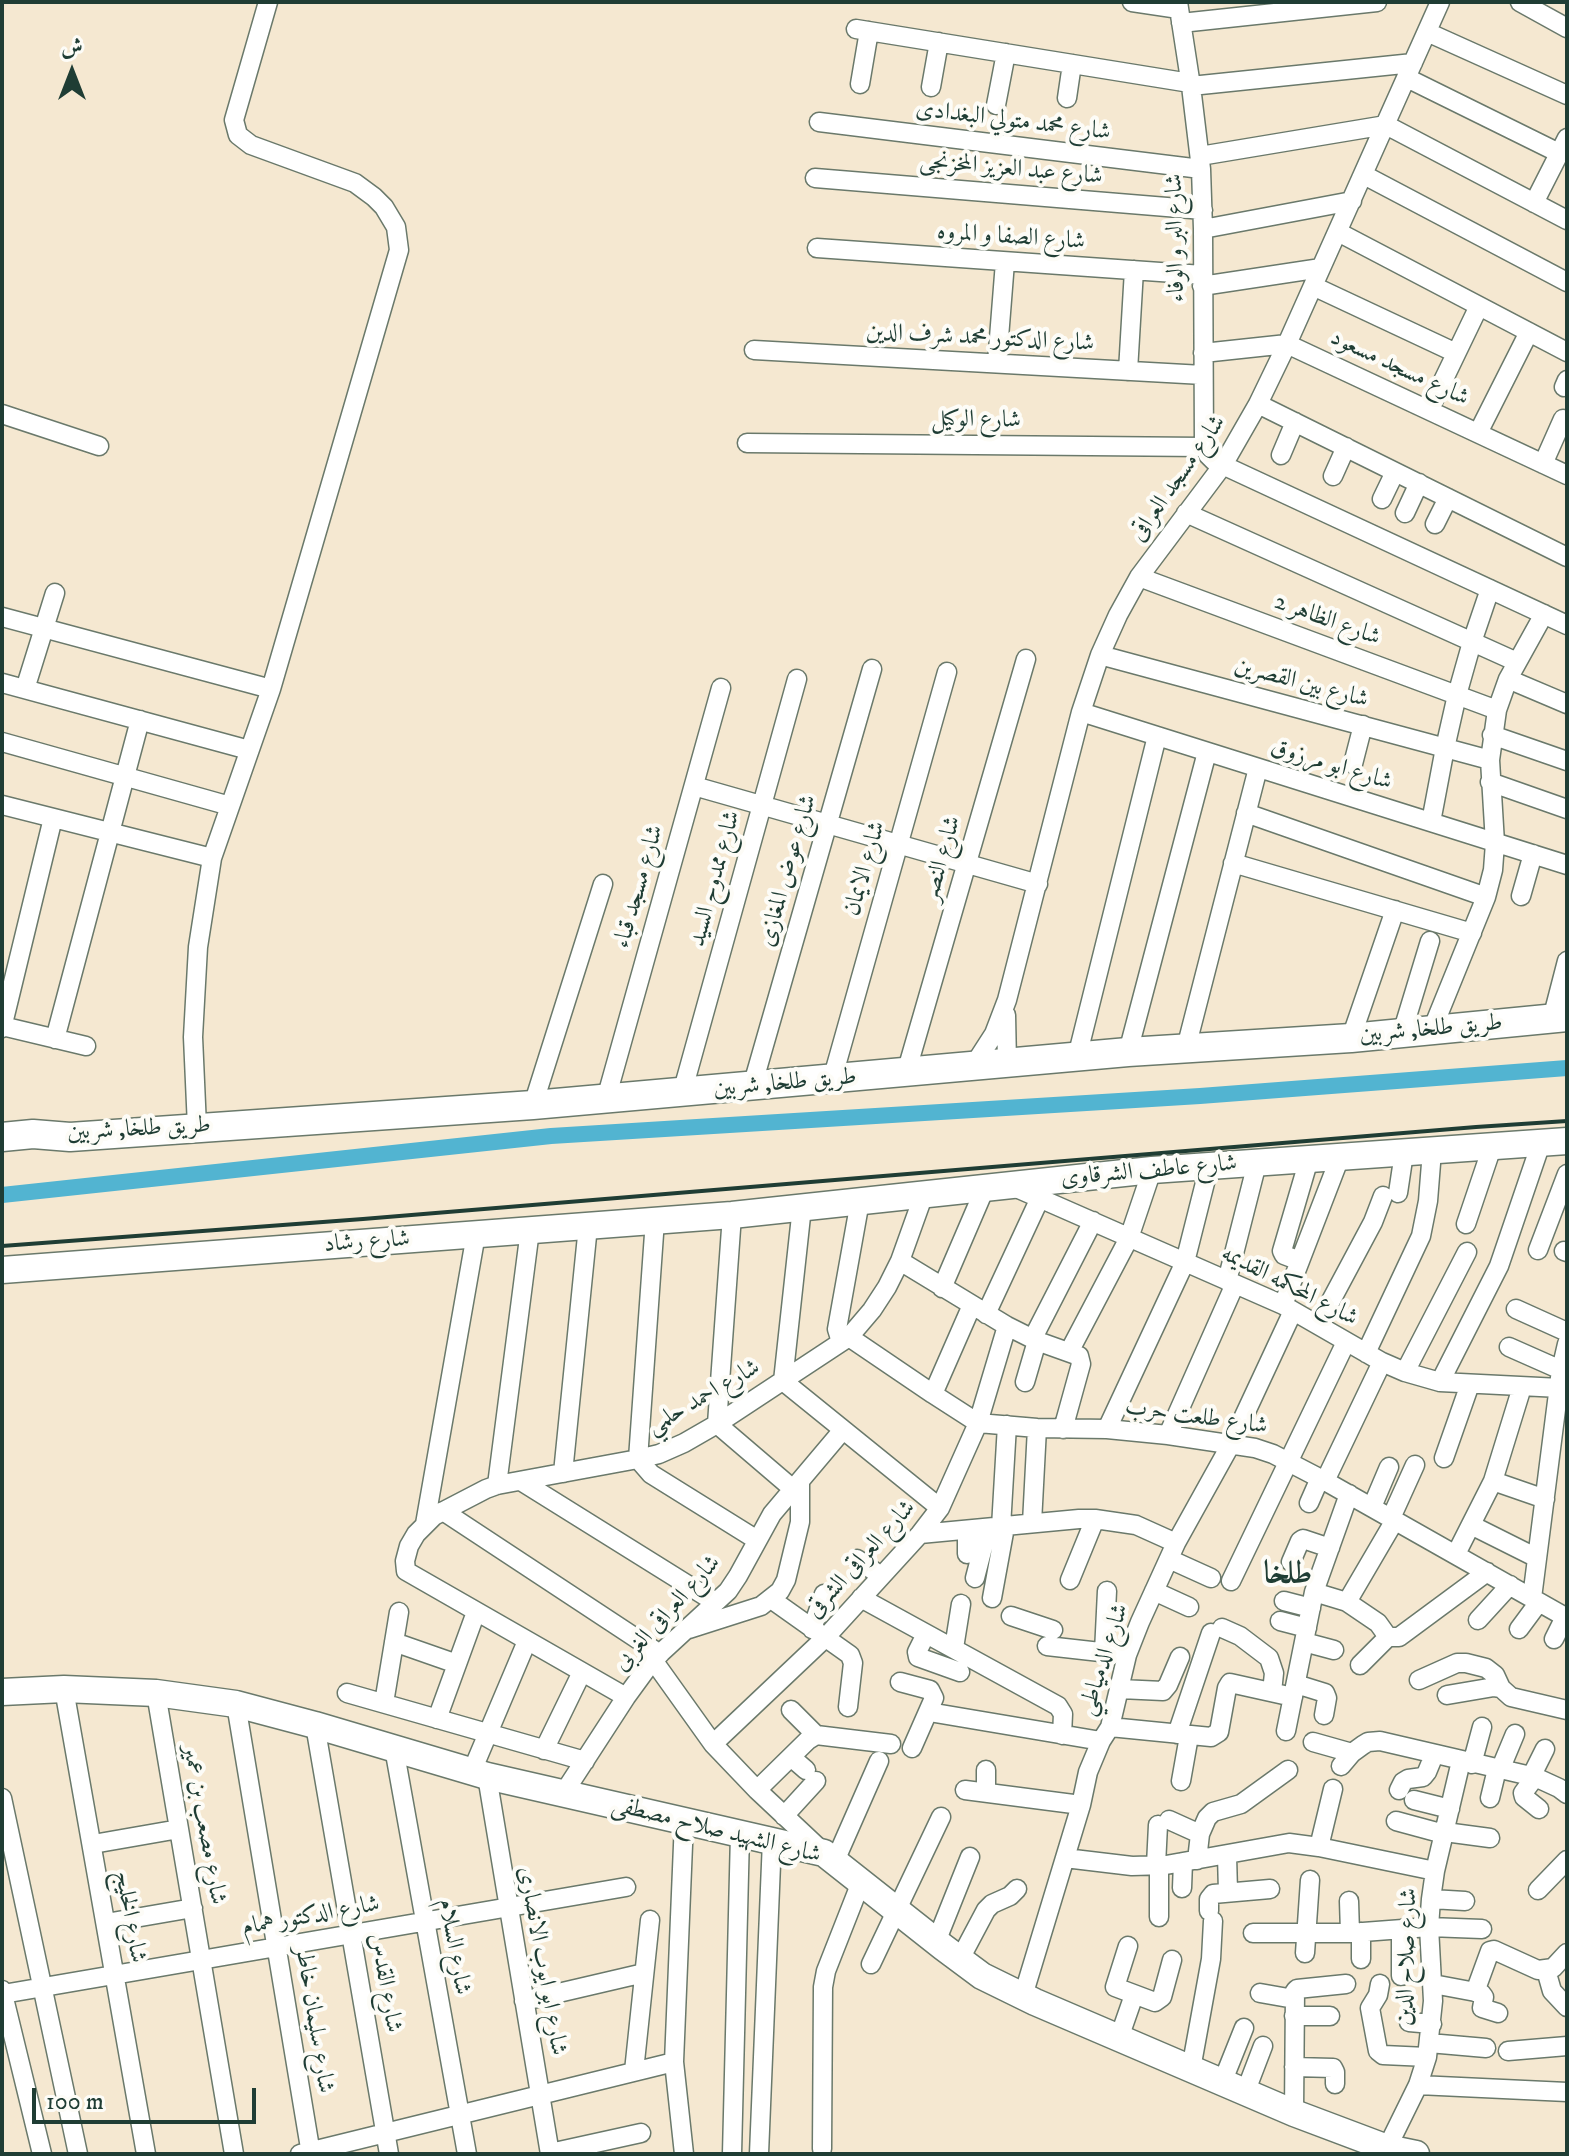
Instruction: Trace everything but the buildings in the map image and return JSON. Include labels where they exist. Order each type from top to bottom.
[{"type":"main road","name":"طريق طلخا, شربين","points":[[2,1137],[33,1134],[70,1137],[533,1105],[974,1065],[1351,1038],[1560,1018]]},
{"type":"main road","points":[[2,1148],[70,1137]]},
{"type":"street","points":[[197,1127],[193,1037],[198,947],[212,858],[271,689],[399,250],[396,227],[384,207],[355,183],[251,145],[238,135],[234,120],[268,2]]},
{"type":"street","points":[[1132,2],[1179,11],[1377,2]]},
{"type":"street","name":"شارع مسجد العراقى","points":[[974,1065],[994,1034],[1007,1000],[1081,712],[1100,655],[1139,577],[1223,465],[1258,404],[1440,2]]},
{"type":"street","points":[[1520,2],[1567,28]]},
{"type":"street","name":"شارع البر و الوفاء","points":[[1179,11],[1201,163],[1204,447]]},
{"type":"street","points":[[860,84],[863,30],[1191,85],[1410,71],[1563,145],[1534,203]]},
{"type":"street","points":[[1427,32],[1567,95]]},
{"type":"street","points":[[931,87],[939,42]]},
{"type":"street","points":[[996,105],[1006,53]]},
{"type":"street","points":[[1067,98],[1072,64]]},
{"type":"street","name":"شارع محمد متولي البغدادى","points":[[819,122],[1201,163],[1386,125]]},
{"type":"street","points":[[1386,125],[1567,220]]},
{"type":"street","points":[[1364,175],[1567,282]]},
{"type":"street","name":"شارع عبد العزيز المخزنجى","points":[[815,178],[1203,220]]},
{"type":"street","points":[[1203,220],[1352,201]]},
{"type":"street","points":[[1338,232],[1567,352]]},
{"type":"street","name":"شارع الصفا و المروه","points":[[817,248],[1134,270],[1202,281],[1321,268]]},
{"type":"street","points":[[997,363],[1005,262]]},
{"type":"street","points":[[1128,371],[1134,270]]},
{"type":"street","points":[[1313,286],[1456,353]]},
{"type":"street","points":[[1429,410],[1479,306]]},
{"type":"street","points":[[1478,433],[1529,332]]},
{"type":"street","points":[[1203,353],[1287,344]]},
{"type":"street","name":"شارع مسجد مسعود","points":[[1287,344],[1567,475]]},
{"type":"street","name":"شارع الدكتور محمد شرف الدين","points":[[754,350],[1203,375]]},
{"type":"street","points":[[1258,404],[1567,557]]},
{"type":"street","points":[[2,414],[99,446]]},
{"type":"street","points":[[1543,464],[1563,419]]},
{"type":"street","points":[[1281,455],[1295,422]]},
{"type":"street","name":"شارع الوكيل","points":[[747,443],[1204,447]]},
{"type":"street","points":[[1204,447],[1214,461],[1567,625]]},
{"type":"street","points":[[1333,476],[1346,447]]},
{"type":"street","points":[[1382,499],[1395,472]]},
{"type":"street","points":[[1405,513],[1419,483]]},
{"type":"street","points":[[1435,524],[1448,498]]},
{"type":"street","points":[[1186,513],[1517,662]]},
{"type":"street","name":"شارع الظاهر 2","points":[[1139,577],[1497,710]]},
{"type":"street","points":[[1431,822],[1457,695],[1490,589]]},
{"type":"street","points":[[25,689],[55,593]]},
{"type":"street","points":[[1432,1030],[1486,897],[1493,870],[1495,843],[1490,760],[1497,710],[1508,679],[1544,614]]},
{"type":"street","points":[[2,617],[271,689]]},
{"type":"street","name":"شارع بين القصرين","points":[[1100,655],[1490,760]]},
{"type":"street","name":"شارع النصر","points":[[906,1073],[1026,659]]},
{"type":"street","name":"شارع عوض المغازى","points":[[752,1087],[872,669]]},
{"type":"street","name":"شارع الايمان","points":[[832,1080],[947,672]]},
{"type":"street","name":"شارع ممدوح السيد","points":[[682,1093],[797,679]]},
{"type":"street","points":[[1508,679],[1567,704]]},
{"type":"street","points":[[2,683],[249,750]]},
{"type":"street","name":"شارع مسجد قباء","points":[[606,1099],[721,688]]},
{"type":"street","name":"شارع ابو مرزوق","points":[[1081,712],[1567,865]]},
{"type":"street","points":[[55,1039],[140,720]]},
{"type":"street","points":[[1353,764],[1363,725]]},
{"type":"street","points":[[1492,735],[1567,761]]},
{"type":"street","points":[[1077,1057],[1157,736]]},
{"type":"street","points":[[2,742],[230,806]]},
{"type":"street","points":[[1128,1052],[1207,752]]},
{"type":"street","points":[[1186,1048],[1258,768]]},
{"type":"street","points":[[1490,782],[1567,809]]},
{"type":"street","points":[[694,786],[1038,884]]},
{"type":"street","points":[[2,805],[212,858]]},
{"type":"street","points":[[1246,813],[1486,897]]},
{"type":"street","points":[[53,818],[2,1027],[86,1046]]},
{"type":"street","points":[[1521,896],[1533,854]]},
{"type":"street","points":[[1233,863],[1472,933]]},
{"type":"street","points":[[533,1105],[603,884]]},
{"type":"street","points":[[1351,1038],[1395,910]]},
{"type":"street","points":[[1402,1033],[1430,941]]},
{"type":"street","points":[[1560,1018],[1567,961]]},
{"type":"street","name":"شارع مسجد العراقى","points":[[1007,1000],[1007,1063]]},
{"type":"street","name":"شارع عاطف الشرقاوى","points":[[732,1215],[1152,1170],[1567,1141]]},
{"type":"street","points":[[1440,1382],[1499,1266],[1541,1143]]},
{"type":"street","points":[[1466,1224],[1492,1147]]},
{"type":"street","points":[[1309,1503],[1374,1358],[1421,1236],[1428,1201],[1432,1151]]},
{"type":"street","points":[[1318,1325],[1390,1195],[1404,1153]]},
{"type":"street","name":"شارع الدمياطي","points":[[1023,1996],[1081,1805],[1088,1772],[1120,1689],[1127,1655],[1172,1551],[1231,1444],[1288,1308],[1300,1261],[1340,1157]]},
{"type":"street","points":[[1300,1261],[1284,1255],[1282,1251],[1309,1159]]},
{"type":"street","points":[[1168,1435],[1231,1282],[1257,1163]]},
{"type":"street","points":[[1107,1429],[1185,1262],[1209,1167]]},
{"type":"street","points":[[1069,1352],[1129,1238],[1152,1170]]},
{"type":"street","points":[[1538,1250],[1567,1174]]},
{"type":"street","points":[[942,1288],[996,1186]]},
{"type":"street","name":"شارع المحكمه القديمه","points":[[996,1186],[1040,1198],[1231,1282],[1288,1308],[1374,1358],[1405,1372],[1440,1382],[1522,1387],[1560,1379]]},
{"type":"street","name":"شارع احمد حلمي","points":[[476,1612],[406,1571],[409,1546],[425,1524],[472,1495],[497,1485],[638,1459],[671,1449],[717,1424],[783,1381],[845,1339],[872,1310],[900,1261],[924,1194]]},
{"type":"street","points":[[933,1394],[1040,1198]]},
{"type":"street","points":[[845,1339],[837,1329],[860,1201]]},
{"type":"street","points":[[802,1207],[783,1381],[940,1508]]},
{"type":"street","points":[[684,1631],[761,1606],[780,1591],[786,1580],[800,1522],[796,1485],[717,1424],[732,1215]]},
{"type":"street","name":"شارع رشاد","points":[[2,1270],[732,1215]]},
{"type":"street","points":[[655,1220],[638,1459],[651,1474],[757,1540]]},
{"type":"street","points":[[1025,1382],[1035,1340],[1093,1221]]},
{"type":"street","points":[[563,1473],[588,1226]]},
{"type":"street","points":[[497,1485],[530,1230]]},
{"type":"street","points":[[425,1524],[476,1234]]},
{"type":"street","points":[[1405,1372],[1467,1252]]},
{"type":"street","points":[[900,1261],[1007,1326],[1035,1340],[1077,1354],[1081,1360],[1063,1429]]},
{"type":"street","points":[[1516,1309],[1567,1332]]},
{"type":"street","name":"شارع العراقى الشرقى","points":[[713,1744],[741,1705],[818,1633],[861,1598],[940,1508],[978,1423],[1007,1326]]},
{"type":"street","name":"شارع طلعت حرب","points":[[845,1339],[978,1423],[1107,1429],[1255,1448],[1322,1479],[1566,1617]]},
{"type":"street","points":[[1231,1581],[1346,1342]]},
{"type":"street","points":[[1519,1629],[1535,1600],[1545,1499],[1558,1473],[1560,1379],[1567,1344]]},
{"type":"street","points":[[1509,1347],[1560,1379]]},
{"type":"street","points":[[1444,1458],[1470,1384]]},
{"type":"street","points":[[1456,1554],[1493,1481],[1522,1387]]},
{"type":"street","points":[[992,1598],[1007,1425]]},
{"type":"street","points":[[1032,1523],[1037,1428]]},
{"type":"street","name":"شارع العراقى الغربى","points":[[563,1794],[626,1697],[657,1657],[728,1591],[772,1514],[842,1431]]},
{"type":"street","points":[[1347,1602],[1393,1519],[1415,1465]]},
{"type":"street","points":[[1372,1507],[1389,1467]]},
{"type":"street","points":[[521,1481],[715,1602]]},
{"type":"street","points":[[1493,1481],[1545,1499]]},
{"type":"street","points":[[1286,1731],[1313,1600],[1349,1494]]},
{"type":"street","points":[[443,1511],[657,1657],[713,1744],[757,1790],[830,1857],[879,1761]]},
{"type":"street","points":[[1070,1580],[1095,1519]]},
{"type":"street","points":[[920,1534],[1095,1519],[1136,1525],[1211,1578]]},
{"type":"street","points":[[1471,1525],[1537,1558]]},
{"type":"street","points":[[975,1578],[998,1527]]},
{"type":"street","points":[[967,1530],[967,1554]]},
{"type":"street","points":[[1291,1562],[1303,1539],[1330,1548]]},
{"type":"street","points":[[857,1559],[881,1576]]},
{"type":"street","points":[[1360,1665],[1388,1637],[1399,1637],[1487,1572]]},
{"type":"street","points":[[1478,1620],[1510,1585]]},
{"type":"street","points":[[1104,1652],[1107,1591]]},
{"type":"street","points":[[1154,1591],[1189,1607]]},
{"type":"street","points":[[818,1633],[824,1594]]},
{"type":"street","points":[[861,1598],[1058,1706],[1063,1714],[1062,1735]]},
{"type":"street","points":[[771,1599],[852,1659],[848,1707]]},
{"type":"street","points":[[1284,1601],[1347,1602],[1378,1623],[1388,1637]]},
{"type":"street","points":[[954,1648],[961,1604]]},
{"type":"street","points":[[384,1703],[399,1612]]},
{"type":"street","points":[[437,1719],[476,1612],[626,1697]]},
{"type":"street","points":[[1011,1616],[1050,1639],[1127,1655]]},
{"type":"street","points":[[1554,1639],[1566,1617]]},
{"type":"street","points":[[1280,1621],[1334,1650]]},
{"type":"street","points":[[1181,1781],[1183,1735],[1217,1630],[1240,1636],[1269,1658],[1274,1673],[1272,1692]]},
{"type":"street","points":[[926,1634],[917,1656],[960,1672]]},
{"type":"street","points":[[479,1774],[488,1733],[527,1641]]},
{"type":"street","points":[[394,1642],[457,1664]]},
{"type":"street","points":[[1120,1689],[1163,1691],[1180,1657]]},
{"type":"street","points":[[1419,1680],[1437,1670],[1466,1663],[1486,1668],[1511,1697],[1567,1710]]},
{"type":"street","points":[[544,1750],[582,1672]]},
{"type":"street","points":[[900,1682],[930,1690],[934,1698],[912,1748]]},
{"type":"street","points":[[929,1712],[1062,1735],[1105,1734],[1144,1740],[1183,1735],[1211,1737],[1219,1732],[1228,1684],[1272,1692],[1294,1690],[1325,1693],[1324,1715]]},
{"type":"street","points":[[1447,1695],[1501,1688]]},
{"type":"street","name":"شارع الشهيد صلاح مصطفى","points":[[2,1692],[64,1689],[156,1693],[236,1704],[479,1774],[772,1840],[830,1857],[982,1976],[1233,2088],[1387,2148],[1416,2154]]},
{"type":"street","name":"شارع الخليج","points":[[64,1689],[146,2154]]},
{"type":"street","name":"شارع مصعب بن عمير","points":[[156,1693],[234,2154]]},
{"type":"street","points":[[347,1693],[585,1761]]},
{"type":"street","name":"شارع سليمان خاطر","points":[[236,1704],[307,2153]]},
{"type":"street","points":[[791,1710],[816,1735],[891,1744]]},
{"type":"street","name":"شارع القدس","points":[[315,1725],[389,2154]]},
{"type":"street","name":"شارع صلاح الدين","points":[[1387,2148],[1418,2085],[1429,2041],[1433,1984],[1429,1927],[1435,1871],[1450,1809],[1482,1727]]},
{"type":"street","points":[[1490,1798],[1515,1734]]},
{"type":"street","points":[[757,1790],[816,1735]]},
{"type":"street","points":[[1313,1742],[1346,1760],[1368,1742],[1380,1741],[1533,1777],[1567,1794]]},
{"type":"street","name":"شارع السلام","points":[[394,1748],[467,2154]]},
{"type":"street","points":[[1539,1809],[1524,1795],[1545,1749]]},
{"type":"street","points":[[1434,1755],[1423,1777],[1403,1782],[1406,1795],[1450,1809]]},
{"type":"street","points":[[784,1816],[811,1776],[791,1757]]},
{"type":"street","points":[[986,1770],[986,1792]]},
{"type":"street","points":[[1182,1888],[1207,1818],[1213,1812],[1241,1804],[1288,1770]]},
{"type":"street","name":"شارع ابو ايوب الانصارى","points":[[479,1774],[507,1907],[550,2153]]},
{"type":"street","points":[[1319,1847],[1333,1789]]},
{"type":"street","points":[[965,1790],[1081,1805]]},
{"type":"street","points":[[2,1798],[78,2154]]},
{"type":"street","points":[[871,1964],[941,1817]]},
{"type":"street","points":[[684,1821],[674,2062],[684,2154]]},
{"type":"street","points":[[1396,1821],[1444,1833],[1490,1838]]},
{"type":"street","points":[[1159,1917],[1158,1865],[1164,1823],[1200,1834]]},
{"type":"street","points":[[93,1844],[179,1829]]},
{"type":"street","points":[[732,2154],[740,1834]]},
{"type":"street","points":[[759,2154],[772,1840]]},
{"type":"street","points":[[1065,1858],[1132,1866],[1158,1865],[1289,1843],[1435,1871]]},
{"type":"street","points":[[1227,1855],[1228,1892]]},
{"type":"street","points":[[936,1942],[970,1857]]},
{"type":"street","points":[[1538,1890],[1567,1860]]},
{"type":"street","points":[[1305,1953],[1310,1880]]},
{"type":"street","points":[[822,2149],[823,1987],[826,1971],[861,1882]]},
{"type":"street","name":"شارع الدكتور همام","points":[[3,1992],[626,1887]]},
{"type":"street","points":[[960,1959],[986,1910],[1017,1889]]},
{"type":"street","points":[[1191,2069],[1211,1959],[1211,1896],[1270,1889]]},
{"type":"street","points":[[1431,1899],[1465,1901]]},
{"type":"street","points":[[1349,1901],[1361,1959]]},
{"type":"street","points":[[106,1923],[193,1908]]},
{"type":"street","points":[[634,2071],[650,1920]]},
{"type":"street","points":[[1253,1933],[1355,1932],[1429,1927],[1482,1929]]},
{"type":"street","points":[[1401,1929],[1401,1976]]},
{"type":"street","points":[[1128,1946],[1116,1988],[1155,2002],[1159,2000],[1172,1960]]},
{"type":"street","points":[[1475,1992],[1490,1951],[1494,1950],[1538,1970],[1553,1968],[1567,1953]]},
{"type":"street","points":[[1546,1970],[1552,1991],[1567,2007]]},
{"type":"street","points":[[524,2001],[644,1973]]},
{"type":"street","points":[[1294,2113],[1295,1991],[1346,1984]]},
{"type":"street","points":[[1380,1984],[1370,2008],[1378,2051],[1383,2055],[1429,2041],[1486,2048]]},
{"type":"street","points":[[1433,1984],[1483,1995],[1484,2009],[1498,2013]]},
{"type":"street","points":[[3,1992],[6,2022],[42,2154]]},
{"type":"street","points":[[1260,1993],[1294,2008],[1330,2016]]},
{"type":"street","points":[[1119,2038],[1134,1995]]},
{"type":"street","points":[[1409,2022],[1429,2041]]},
{"type":"street","points":[[1233,2088],[1244,2028]]},
{"type":"street","points":[[1233,2088],[1263,2046]]},
{"type":"street","points":[[1508,2051],[1567,2046]]},
{"type":"street","points":[[307,2153],[674,2062]]},
{"type":"street","points":[[1294,2067],[1331,2067],[1335,2072],[1335,2084]]},
{"type":"street","points":[[1418,2085],[1567,2092]]},
{"type":"street","points":[[550,2153],[641,2133]]},
{"type":"waterway","points":[[2,1195],[551,1136],[1200,1096],[1567,1068]]},
{"type":"railway","points":[[2,1246],[1567,1121]]},
{"type":"district","name":"طلخا","points":[[1288,1576]]}]
